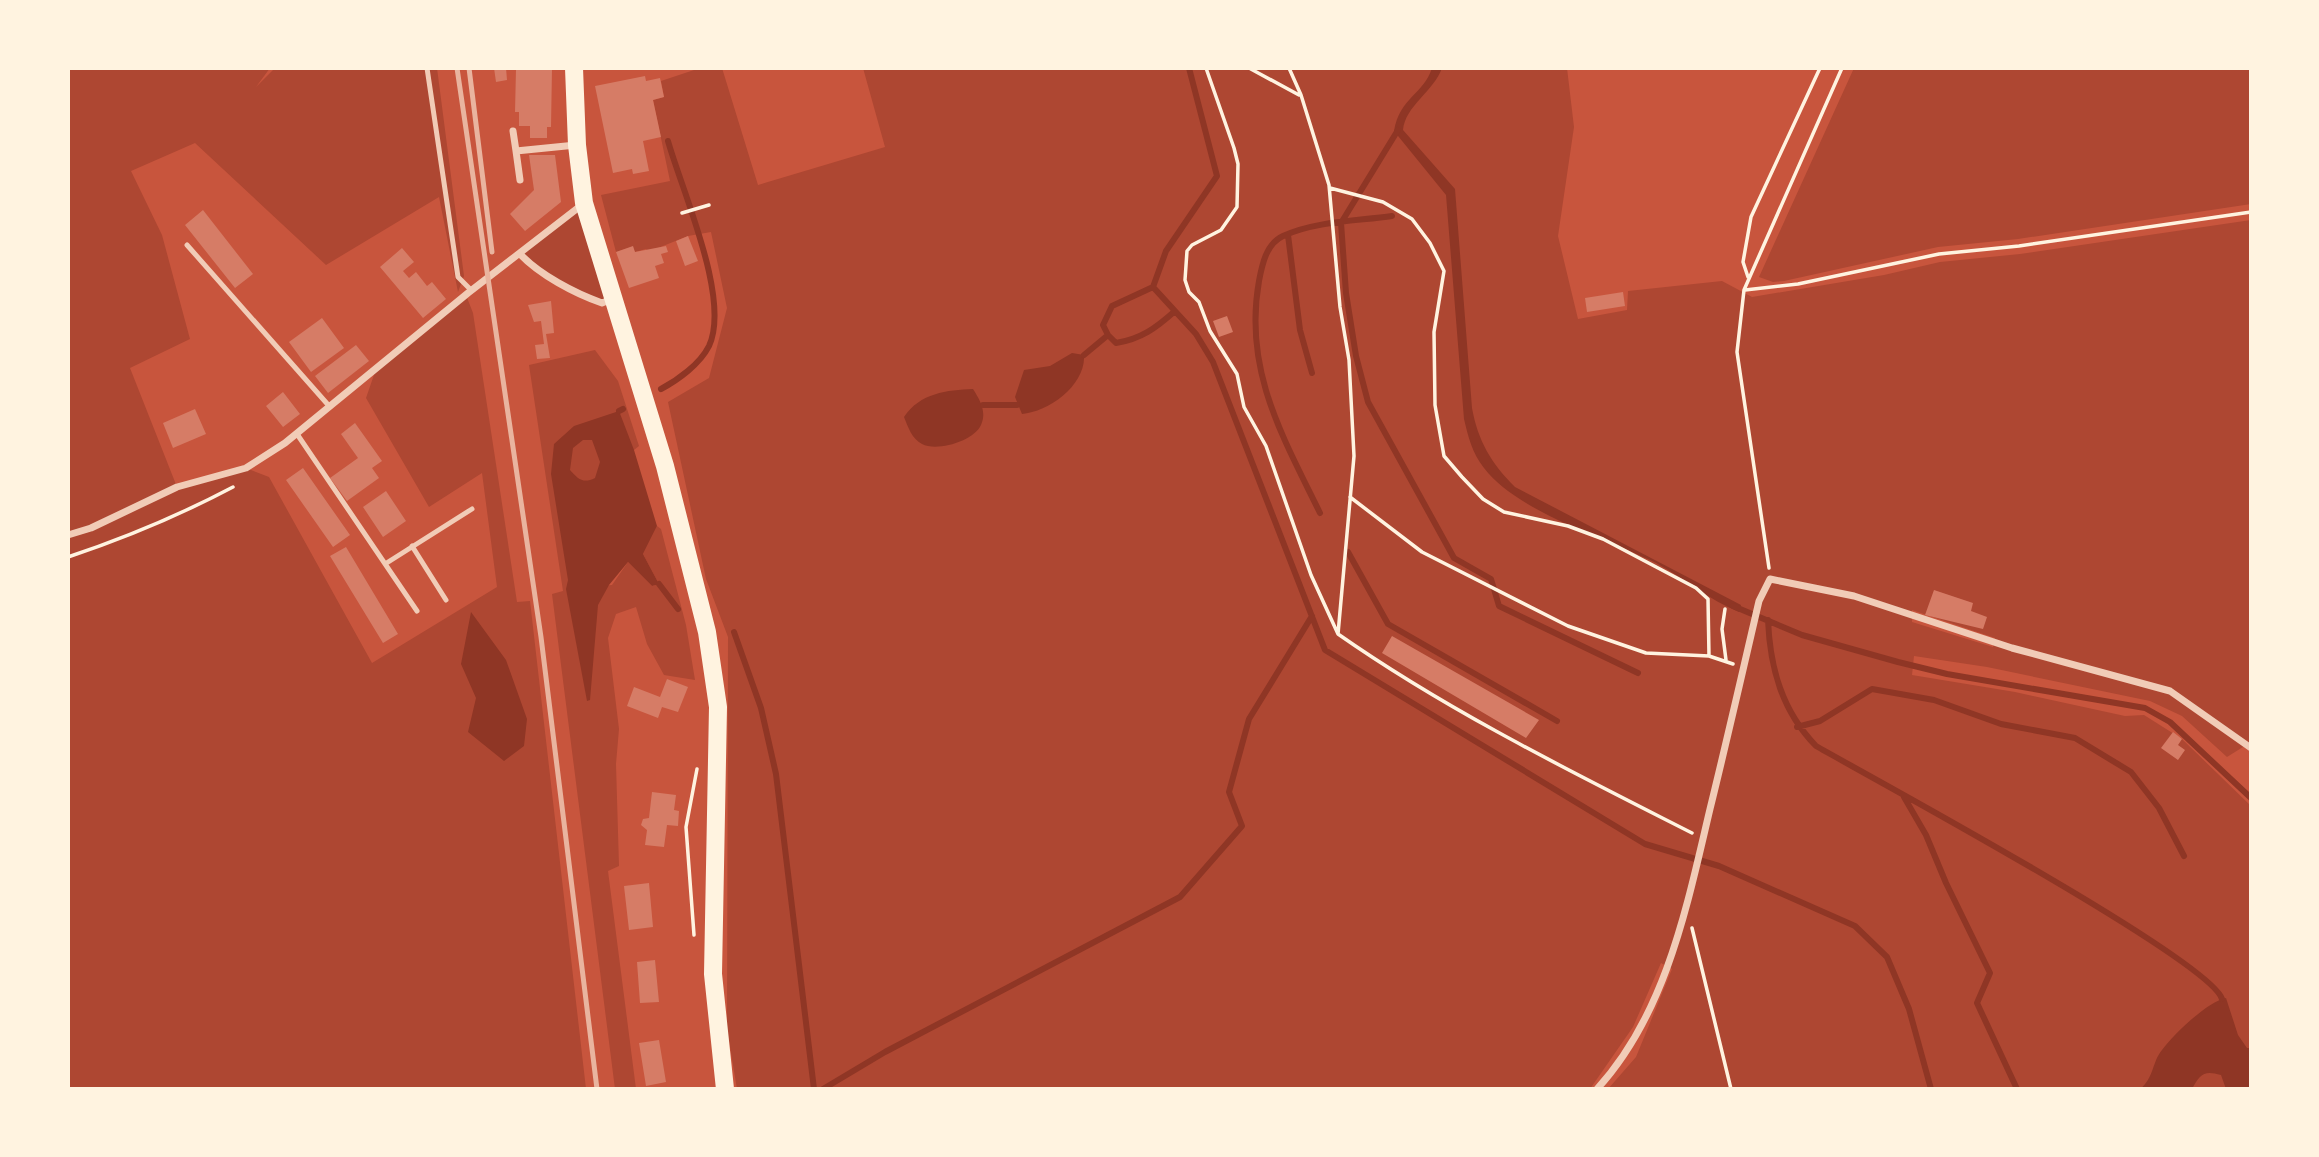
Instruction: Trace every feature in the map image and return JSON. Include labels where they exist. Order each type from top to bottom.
[{"type":"main road","points":[[574,68],[577,145],[584,203],[662,453],[704,620],[714,672],[718,707],[713,974],[725,1089]]},
{"type":"street","points":[[513,131],[520,180]]},
{"type":"street","points":[[516,151],[577,145]]},
{"type":"street","points":[[68,535],[90,528],[177,487],[246,467],[297,434],[471,290],[584,203]]},
{"type":"street","points":[[520,254],[539,270],[592,299],[602,303],[614,298]]},
{"type":"street","points":[[1597,1089],[1616,1068],[1640,1031],[1684,913],[1759,601],[1770,579],[1854,596],[2011,648],[2170,691],[2251,748]]},
{"type":"lane","points":[[427,68],[458,277],[471,290]]},
{"type":"lane","points":[[187,245],[330,407]]},
{"type":"lane","points":[[297,434],[417,611]]},
{"type":"lane","points":[[385,564],[472,509]]},
{"type":"lane","points":[[412,546],[446,600]]},
{"type":"path","points":[[1206,68],[1238,164],[1237,207],[1221,230],[1187,251],[1185,280],[1189,292],[1199,302],[1210,331],[1237,374],[1250,422],[1266,446],[1311,575],[1338,634],[1374,660],[1504,734],[1703,839]]},
{"type":"path","points":[[1249,68],[1301,96]]},
{"type":"path","points":[[1289,68],[1301,96],[1329,188],[1352,404],[1354,456],[1338,634]]},
{"type":"path","points":[[1748,278],[1743,262],[1751,217],[1820,68]]},
{"type":"path","points":[[1770,579],[1737,352],[1744,290],[1842,68]]},
{"type":"path","points":[[1329,188],[1371,199],[1412,219],[1430,243],[1444,271],[1435,321],[1434,377],[1444,456],[1483,499],[1504,512],[1568,526],[1603,539],[1696,589],[1708,599],[1709,656]]},
{"type":"path","points":[[682,213],[709,205]]},
{"type":"path","points":[[1744,290],[1798,284],[1939,254],[2019,246],[2251,212]]},
{"type":"path","points":[[68,557],[194,508],[238,484]]},
{"type":"path","points":[[1350,497],[1422,552],[1568,625],[1646,653],[1709,656],[1726,660],[1743,671]]},
{"type":"path","points":[[1725,609],[1722,629],[1726,660]]},
{"type":"path","points":[[695,943],[686,827],[699,764]]},
{"type":"path","points":[[1684,913],[1695,933],[1731,1089]]},
{"type":"shaded area","points":[[68,68],[270,68],[256,87],[275,68],[437,68],[464,276],[458,292],[439,197],[326,265],[195,143],[131,171],[162,235],[190,339],[130,368],[177,487],[246,468],[269,477],[372,663],[497,587],[482,473],[429,507],[366,398],[376,369],[466,295],[473,313],[517,602],[530,601],[586,1089],[68,1089]]},
{"type":"shaded area","points":[[700,68],[722,68],[758,185],[885,147],[863,68],[1567,68],[1574,127],[1558,236],[1578,319],[1627,310],[1628,291],[1722,281],[1752,297],[1884,275],[1940,262],[2020,254],[2251,220],[2251,742],[2227,757],[2182,716],[2150,701],[1987,667],[1914,656],[1912,675],[2015,692],[2125,716],[2144,715],[2182,739],[2251,806],[2251,1089],[1608,1089],[1636,1057],[1672,969],[1661,963],[1633,1027],[1590,1089],[737,1089],[727,1029],[728,637],[706,579],[668,402],[709,378],[727,308],[711,232],[688,236],[648,252],[646,249],[635,252],[632,247],[616,252],[601,195],[670,181],[653,100],[664,97],[661,81]],"holes":[[[1912,610],[1995,638],[1993,647],[1912,622]]]},
{"type":"shaded area","points":[[1432,68],[1442,68],[1433,84],[1409,113],[1403,130],[1455,189],[1472,408],[1487,451],[1515,487],[1741,605],[1739,612],[1656,563],[1564,523],[1518,498],[1499,484],[1476,456],[1464,419],[1446,195],[1394,131],[1401,110],[1424,84]]},
{"type":"shaded area","points":[[1854,68],[2251,68],[2251,204],[2018,239],[1938,247],[1784,281],[1773,282],[1759,277]]},
{"type":"shaded area","points":[[584,203],[614,298],[602,303],[539,270],[520,254]]},
{"type":"shaded area","points":[[595,350],[618,381],[639,446],[634,450],[598,586],[612,585],[628,562],[652,586],[659,584],[643,554],[657,526],[661,529],[686,625],[695,680],[664,675],[647,644],[636,607],[616,614],[608,638],[619,729],[616,764],[619,866],[608,871],[636,1089],[615,1089],[552,594],[563,591],[529,365]]},
{"type":"shaded area","points":[[1072,353],[1084,355],[1079,377],[1072,386],[1054,402],[1022,414],[1015,397],[1024,370],[1050,366]]},
{"type":"shaded area","points":[[973,389],[983,411],[983,420],[977,431],[963,440],[945,446],[929,446],[916,439],[904,417],[910,409],[935,394]]},
{"type":"shaded area","points":[[619,411],[657,526],[643,554],[659,584],[652,586],[628,562],[609,585],[598,605],[590,700],[587,701],[566,589],[568,580],[551,474],[554,444],[574,426]],"holes":[[[583,440],[592,440],[600,462],[595,478],[584,480],[570,470],[573,448]]]},
{"type":"shaded area","points":[[471,612],[506,660],[527,719],[524,746],[504,761],[468,732],[476,698],[461,664]]},
{"type":"shaded area","points":[[2226,998],[2238,1035],[2247,1048],[2251,1048],[2251,1089],[2226,1089],[2221,1075],[2206,1073],[2192,1089],[2140,1089],[2148,1080],[2159,1055],[2174,1036],[2201,1012]]},
{"type":"building","points":[[494,68],[506,68],[507,80],[496,82]]},
{"type":"building","points":[[552,68],[551,127],[547,127],[547,138],[530,138],[530,126],[519,126],[519,112],[515,112],[516,69]]},
{"type":"building","points":[[645,76],[646,81],[660,78],[664,97],[653,100],[661,137],[643,141],[649,171],[633,174],[632,169],[613,173],[595,86]]},
{"type":"building","points":[[529,155],[555,155],[561,202],[525,231],[510,214],[534,190]]},
{"type":"building","points":[[203,210],[253,274],[235,288],[185,225]]},
{"type":"building","points":[[688,236],[698,261],[685,266],[676,241]]},
{"type":"building","points":[[633,246],[635,252],[666,246],[668,252],[661,254],[664,263],[655,266],[659,278],[629,288],[616,252]]},
{"type":"building","points":[[402,248],[414,262],[403,271],[409,278],[416,272],[427,286],[432,282],[446,299],[423,318],[380,267]]},
{"type":"building","points":[[1623,292],[1625,306],[1587,312],[1585,298]]},
{"type":"building","points":[[551,301],[554,333],[546,334],[550,358],[537,359],[535,345],[544,344],[541,321],[534,322],[528,305]]},
{"type":"building","points":[[1227,316],[1233,332],[1219,337],[1213,321]]},
{"type":"building","points":[[322,318],[344,348],[311,372],[289,342]]},
{"type":"building","points":[[356,345],[369,361],[328,393],[315,376]]},
{"type":"building","points":[[283,392],[300,414],[283,427],[266,406]]},
{"type":"building","points":[[195,409],[206,434],[173,448],[163,423]]},
{"type":"building","points":[[355,423],[382,461],[372,468],[379,478],[347,501],[330,478],[358,458],[341,434]]},
{"type":"building","points":[[303,468],[350,535],[333,547],[286,480]]},
{"type":"building","points":[[386,491],[406,521],[383,537],[363,507]]},
{"type":"building","points":[[346,547],[398,634],[383,643],[330,556]]},
{"type":"building","points":[[1934,590],[1973,603],[1971,611],[1987,617],[1983,629],[1925,615]]},
{"type":"building","points":[[1392,636],[1539,720],[1526,738],[1382,653]]},
{"type":"building","points":[[667,679],[688,687],[678,712],[662,707],[658,718],[627,706],[634,687],[660,697]]},
{"type":"building","points":[[2173,732],[2182,739],[2178,745],[2185,750],[2178,760],[2161,748]]},
{"type":"building","points":[[652,792],[676,795],[674,810],[679,811],[678,826],[667,825],[664,847],[645,845],[647,830],[641,825],[643,819],[649,818]]},
{"type":"building","points":[[649,883],[653,927],[629,930],[624,886]]},
{"type":"building","points":[[655,960],[659,1002],[640,1003],[637,962]]},
{"type":"building","points":[[659,1040],[666,1082],[646,1086],[639,1043]]},
{"type":"waterway","points":[[1189,68],[1217,176],[1166,251],[1153,287],[1196,334],[1213,362],[1325,650],[1645,844],[1719,866],[1855,926],[1887,957],[1909,1009],[1931,1089]]},
{"type":"waterway","points":[[1398,130],[1341,223],[1346,293],[1356,356],[1368,402],[1454,558],[1491,579],[1499,606],[1638,673]]},
{"type":"waterway","points":[[661,389],[700,359],[709,346],[714,326],[714,301],[702,245],[668,141]]},
{"type":"waterway","points":[[1320,513],[1280,430],[1262,373],[1256,313],[1262,268],[1272,244],[1295,231],[1323,224],[1392,216]]},
{"type":"waterway","points":[[1288,235],[1300,330],[1312,373]]},
{"type":"waterway","points":[[1084,355],[1108,335],[1103,325],[1112,306],[1153,287]]},
{"type":"waterway","points":[[1108,335],[1116,343],[1133,339],[1155,328],[1175,311]]},
{"type":"waterway","points":[[983,405],[1017,405]]},
{"type":"waterway","points":[[619,411],[623,409]]},
{"type":"waterway","points":[[1348,552],[1388,624],[1557,721]]},
{"type":"waterway","points":[[659,584],[678,609]]},
{"type":"waterway","points":[[1733,606],[1802,635],[1898,662],[1947,674],[2145,708],[2170,722],[2251,798]]},
{"type":"waterway","points":[[823,1089],[885,1052],[1180,897],[1242,826],[1229,792],[1249,719],[1312,616]]},
{"type":"waterway","points":[[1768,620],[1769,638],[1780,688],[1794,718],[1816,746],[2103,910],[2203,978],[2222,999]]},
{"type":"waterway","points":[[734,632],[761,708],[776,774],[814,1089]]},
{"type":"waterway","points":[[1797,727],[1820,721],[1872,689],[1934,700],[2001,724],[2075,738],[2131,772],[2159,808],[2184,856]]},
{"type":"waterway","points":[[1904,797],[1926,835],[1990,973],[1977,1003],[2017,1089]]},
{"type":"railway","points":[[457,68],[541,637],[597,1089]]},
{"type":"railway","points":[[469,68],[492,252]]}]
